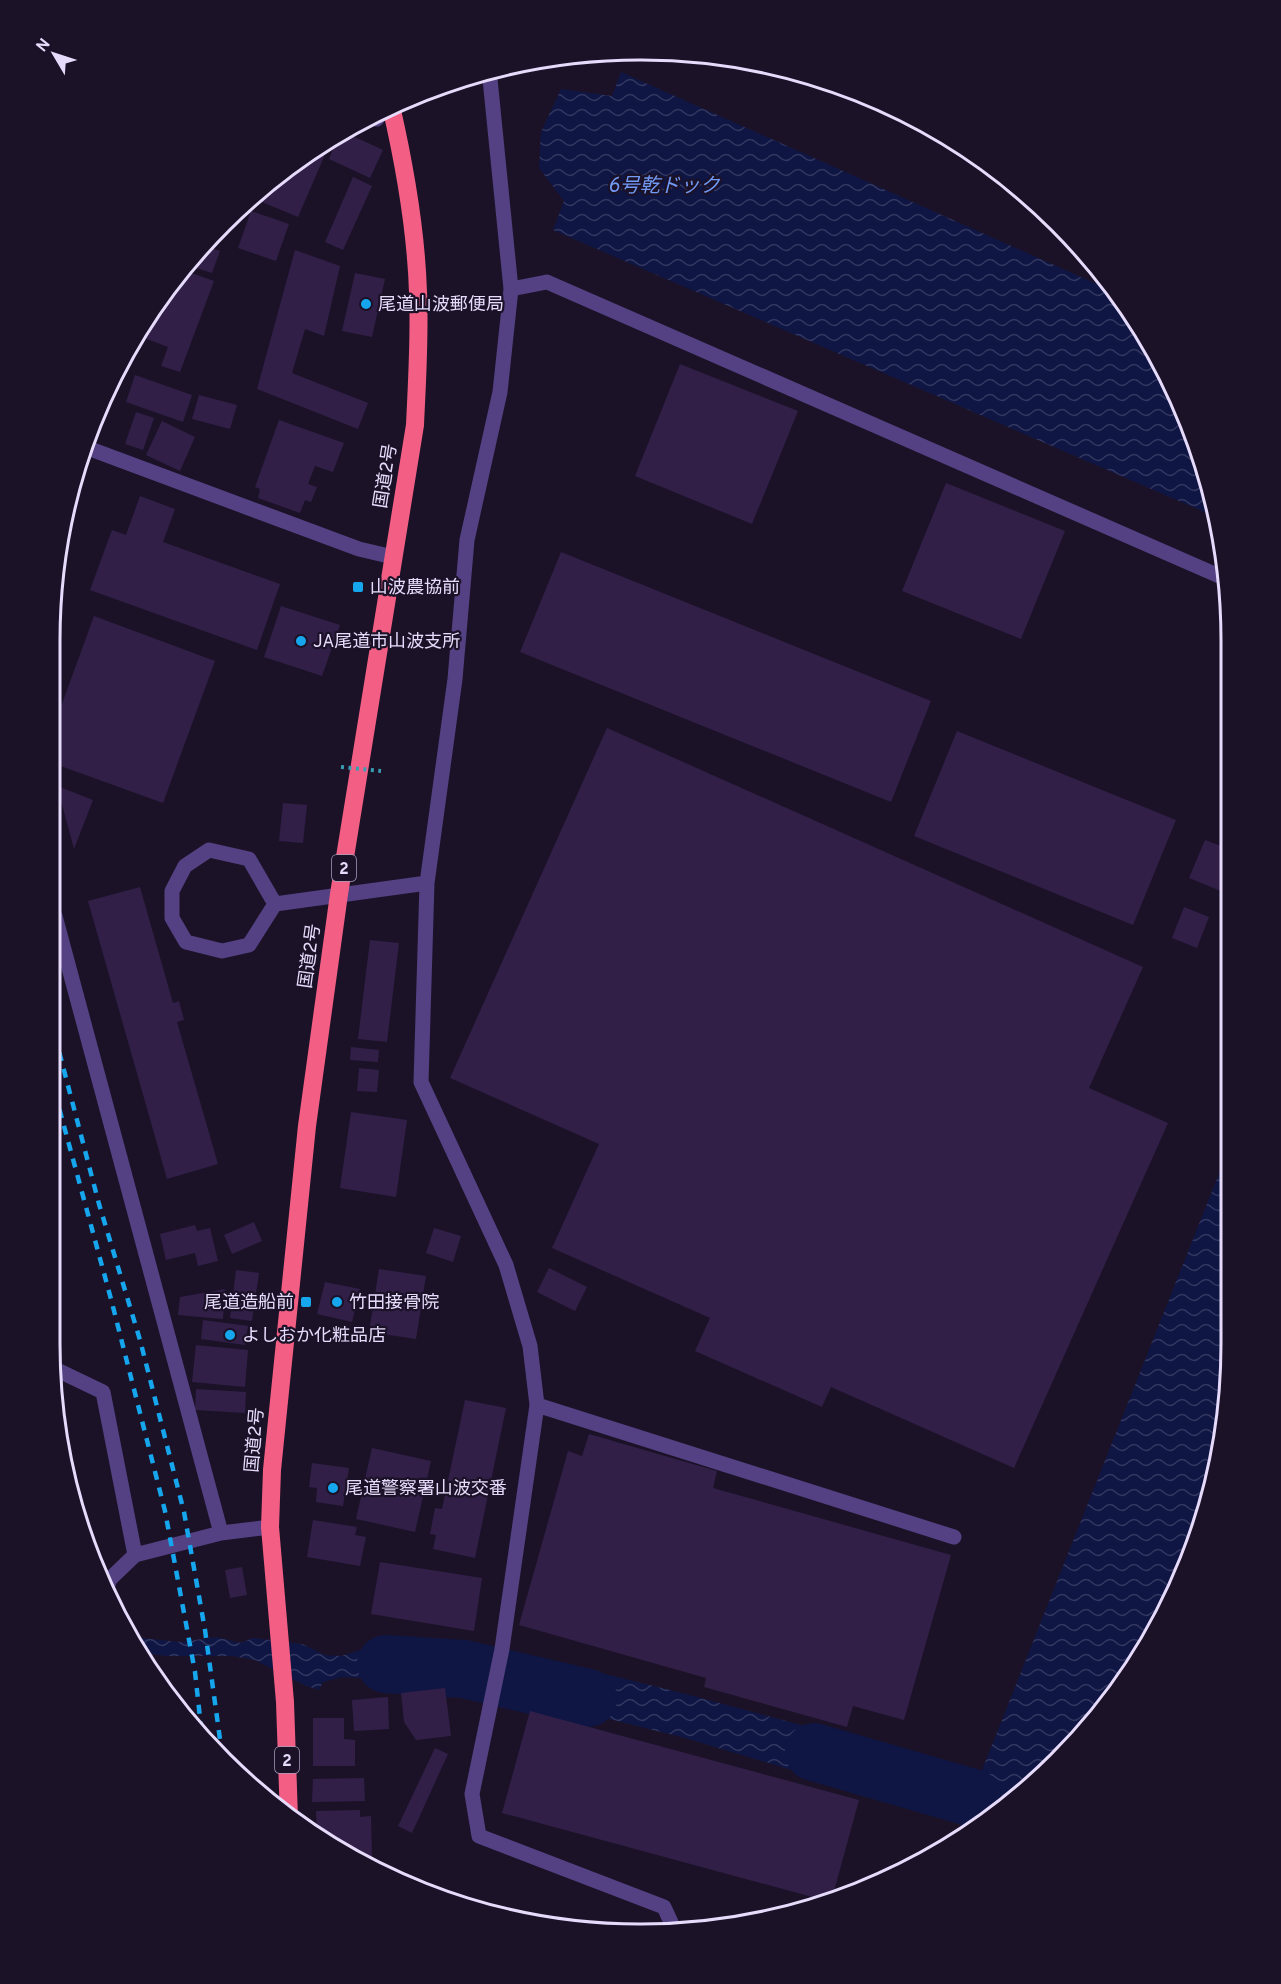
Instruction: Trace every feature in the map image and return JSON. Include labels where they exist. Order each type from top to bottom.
[{"type":"highway","name":"国道2号","points":[[289,1805],[285,1702],[270,1527],[272,1470],[307,1126],[339,894],[415,425],[419,357],[418,290],[403,157],[394,115]]},
{"type":"street","points":[[490,80],[511,289],[500,393],[467,540],[455,679],[427,883],[421,1082],[506,1265],[530,1346],[537,1406],[502,1649],[472,1794],[479,1836],[664,1907],[671,1923]]},
{"type":"street","points":[[511,289],[547,282],[1217,575]]},
{"type":"street","points":[[93,450],[359,549],[393,557]]},
{"type":"street","points":[[275,904],[249,859],[209,850],[185,866],[172,891],[172,918],[186,942],[222,951],[249,945],[275,904],[427,883]]},
{"type":"street","points":[[60,935],[221,1533]]},
{"type":"street","points":[[61,1372],[103,1392],[135,1555]]},
{"type":"street","points":[[537,1406],[954,1537]]},
{"type":"street","points":[[110,1579],[135,1555],[221,1533],[270,1527]]},
{"type":"path","points":[[341,767],[381,771]]},
{"type":"water","name":"6号乾ドック","points":[[621,72],[1100,285],[1143,350],[1177,418],[1207,513],[553,230],[564,201],[539,168],[541,132],[561,89],[612,96]]},
{"type":"water","points":[[1221,1169],[1221,1344],[1216,1419],[1201,1494],[1177,1566],[1143,1634],[1123,1666],[1077,1726],[1023,1780],[959,1829]]},
{"type":"water","points":[[217,1637],[240,1643],[253,1638],[302,1644],[325,1655],[341,1656],[370,1647],[408,1645],[471,1650],[464,1684],[343,1677],[323,1682],[319,1690],[306,1686],[255,1660],[232,1656],[151,1654],[140,1638],[180,1642]]},
{"type":"water","points":[[516,1652],[686,1694],[898,1751],[885,1798],[685,1738],[509,1694]]},
{"type":"building","points":[[353,136],[383,150],[370,178],[329,159],[333,148]]},
{"type":"building","points":[[326,153],[298,217],[261,202]]},
{"type":"building","points":[[353,177],[372,186],[343,250],[325,242]]},
{"type":"building","points":[[251,211],[289,224],[276,261],[238,248]]},
{"type":"building","points":[[213,249],[220,251],[212,273],[196,268]]},
{"type":"building","points":[[295,250],[340,266],[324,336],[305,329],[292,373],[368,403],[358,429],[257,389]]},
{"type":"building","points":[[192,273],[214,281],[180,372],[161,366],[168,347],[145,338],[158,318]]},
{"type":"building","points":[[355,273],[385,279],[372,337],[342,331]]},
{"type":"building","points":[[680,364],[798,411],[752,524],[635,476]]},
{"type":"building","points":[[135,375],[192,395],[183,422],[126,402]]},
{"type":"building","points":[[199,395],[237,405],[230,429],[192,419]]},
{"type":"building","points":[[136,412],[154,418],[143,450],[125,444]]},
{"type":"building","points":[[279,420],[344,443],[333,472],[315,466],[308,484],[317,487],[311,502],[305,500],[300,513],[258,498],[260,489],[255,487]]},
{"type":"building","points":[[162,421],[195,437],[180,471],[146,455]]},
{"type":"building","points":[[946,483],[1065,531],[1021,639],[902,591]]},
{"type":"building","points":[[140,496],[175,509],[163,542],[280,584],[257,650],[90,590],[112,530],[126,535]]},
{"type":"building","points":[[561,552],[931,701],[891,802],[520,652]]},
{"type":"building","points":[[281,606],[340,625],[322,676],[264,657]]},
{"type":"building","points":[[94,616],[215,661],[163,803],[60,766],[60,709]]},
{"type":"building","points":[[607,728],[1143,967],[1089,1088],[1168,1123],[1014,1468],[831,1387],[822,1407],[695,1351],[710,1318],[552,1248],[599,1144],[450,1078]]},
{"type":"building","points":[[957,731],[1176,820],[1133,925],[914,836]]},
{"type":"building","points":[[60,787],[93,800],[74,849],[60,797]]},
{"type":"building","points":[[283,803],[307,805],[303,843],[279,841]]},
{"type":"building","points":[[1205,840],[1221,846],[1221,891],[1189,878]]},
{"type":"building","points":[[140,887],[173,1003],[179,1001],[184,1020],[177,1022],[218,1164],[167,1179],[88,901]]},
{"type":"building","points":[[1184,907],[1209,917],[1197,948],[1172,938]]},
{"type":"building","points":[[370,940],[399,943],[387,1042],[358,1039]]},
{"type":"building","points":[[351,1047],[379,1050],[378,1062],[350,1060]]},
{"type":"building","points":[[359,1068],[379,1070],[377,1092],[357,1091]]},
{"type":"building","points":[[351,1112],[407,1120],[396,1197],[340,1188]]},
{"type":"building","points":[[254,1222],[262,1241],[232,1254],[224,1235]]},
{"type":"building","points":[[195,1225],[197,1231],[210,1228],[218,1261],[198,1266],[195,1253],[166,1260],[160,1234]]},
{"type":"building","points":[[434,1228],[461,1236],[453,1262],[426,1253]]},
{"type":"building","points":[[549,1268],[587,1287],[575,1311],[537,1292]]},
{"type":"building","points":[[379,1269],[426,1276],[416,1339],[369,1332]]},
{"type":"building","points":[[236,1270],[259,1273],[252,1321],[230,1318]]},
{"type":"building","points":[[325,1282],[360,1289],[352,1322],[317,1314]]},
{"type":"building","points":[[225,1289],[223,1319],[178,1315],[180,1297]]},
{"type":"building","points":[[203,1320],[248,1326],[245,1345],[201,1339]]},
{"type":"building","points":[[196,1345],[248,1350],[245,1387],[192,1382]]},
{"type":"building","points":[[196,1389],[246,1392],[245,1413],[195,1410]]},
{"type":"building","points":[[465,1400],[506,1408],[475,1558],[433,1549],[436,1535],[430,1534],[435,1508],[442,1509]]},
{"type":"building","points":[[589,1434],[717,1471],[713,1488],[951,1555],[904,1720],[853,1706],[847,1727],[704,1687],[706,1678],[519,1625],[568,1451],[582,1456]]},
{"type":"building","points":[[372,1448],[431,1461],[415,1532],[356,1519]]},
{"type":"building","points":[[312,1463],[349,1468],[343,1506],[316,1502],[317,1488],[309,1487]]},
{"type":"building","points":[[313,1520],[357,1527],[355,1535],[366,1537],[360,1566],[307,1557]]},
{"type":"building","points":[[380,1562],[482,1578],[474,1631],[371,1614]]},
{"type":"building","points":[[242,1567],[247,1595],[230,1598],[225,1570]]},
{"type":"building","points":[[445,1688],[451,1736],[416,1740],[404,1722],[401,1693]]},
{"type":"building","points":[[388,1697],[389,1729],[354,1731],[352,1700]]},
{"type":"building","points":[[530,1711],[859,1800],[834,1890],[813,1897],[502,1813]]},
{"type":"building","points":[[313,1718],[344,1718],[344,1739],[355,1740],[355,1766],[313,1766]]},
{"type":"building","points":[[435,1748],[448,1754],[412,1833],[398,1826]]},
{"type":"building","points":[[364,1778],[365,1801],[312,1802],[313,1779]]},
{"type":"building","points":[[360,1810],[360,1817],[371,1816],[372,1858],[317,1825],[316,1811]]},
{"type":"waterway","points":[[386,1664],[464,1669],[588,1698]]},
{"type":"waterway","points":[[814,1752],[973,1798]]},
{"type":"railway","points":[[60,1055],[99,1204],[140,1340],[184,1512],[205,1630],[221,1744]]},
{"type":"railway","points":[[60,1111],[165,1511],[195,1672],[200,1722]]},
{"type":"place","name":"尾道山波郵便局","points":[[366,304]]},
{"type":"place","name":"山波農協前","points":[[358,587]]},
{"type":"place","name":"JA尾道市山波支所","points":[[301,641]]},
{"type":"place","name":"尾道造船前","points":[[306,1302]]},
{"type":"place","name":"竹田接骨院","points":[[337,1302]]},
{"type":"place","name":"よしおか化粧品店","points":[[230,1335]]},
{"type":"place","name":"尾道警察署山波交番","points":[[333,1488]]}]
